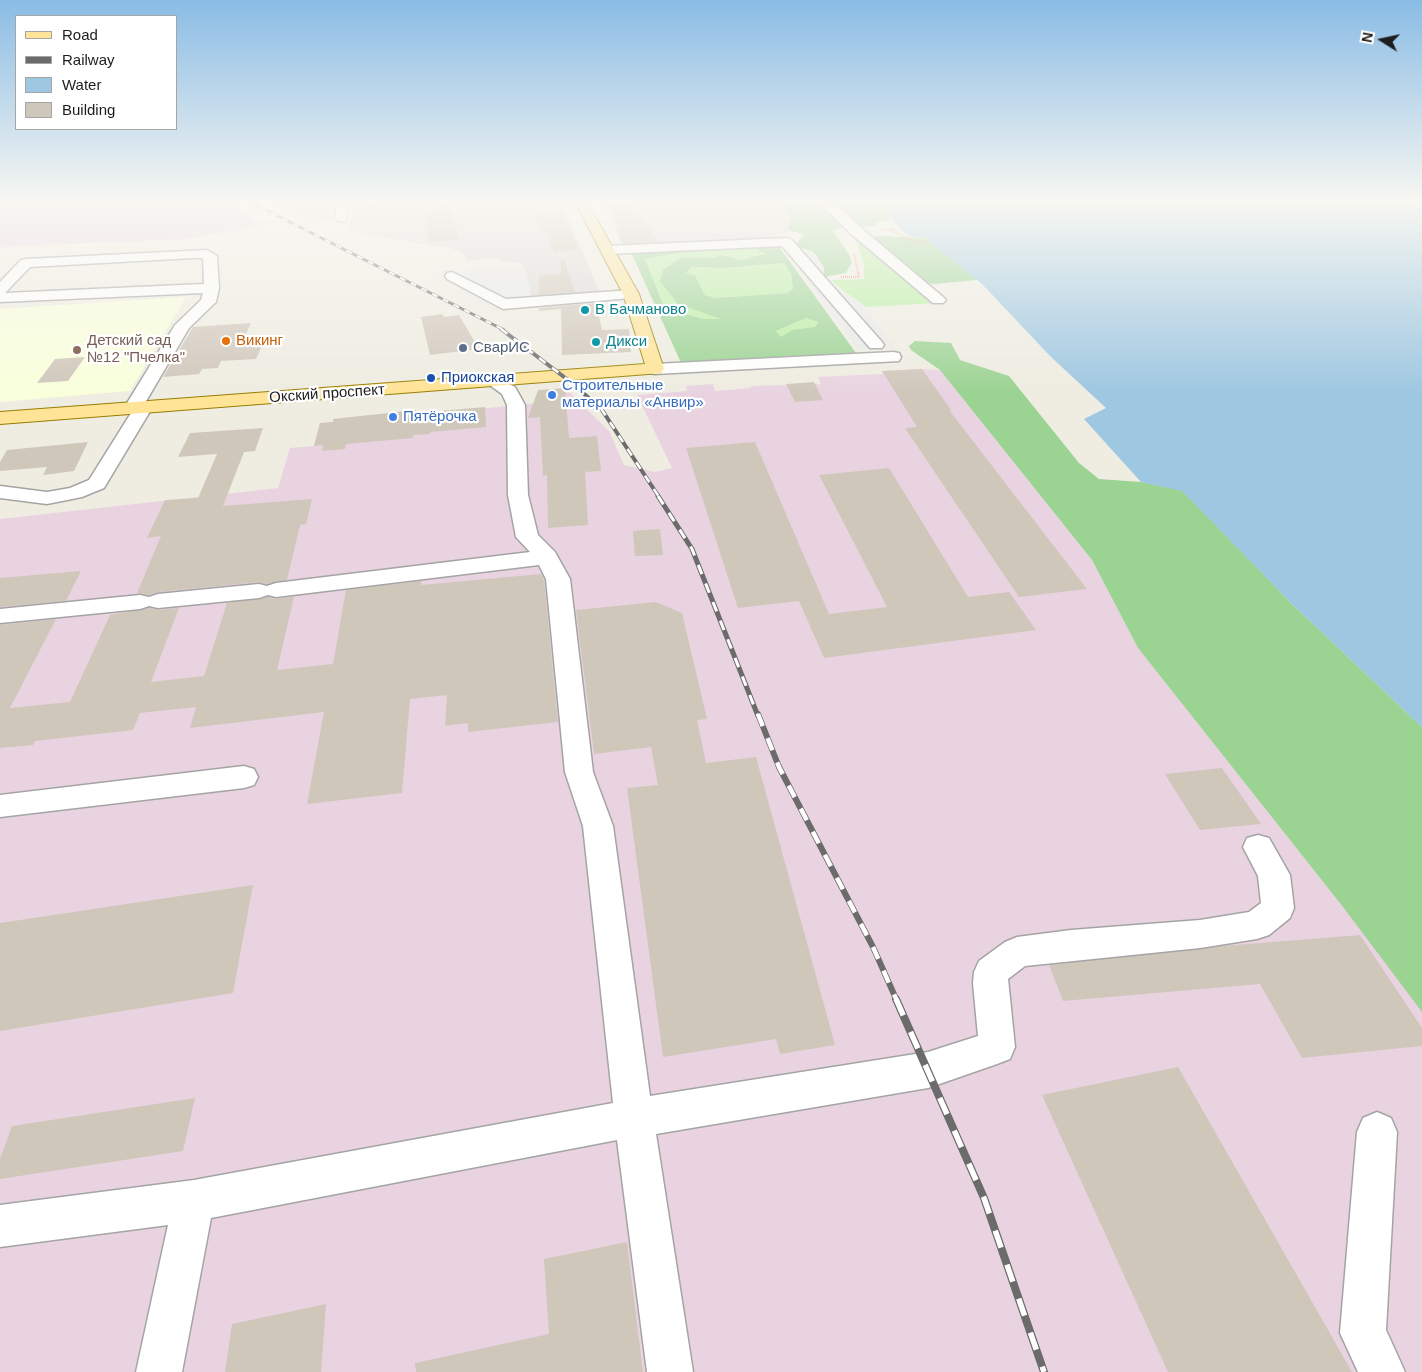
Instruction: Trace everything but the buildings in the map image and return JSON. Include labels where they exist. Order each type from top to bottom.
[{"type":"main road","points":[[616,266],[631,294],[655,369]]},
{"type":"main road","name":"Окский проспект","points":[[0,418],[655,369]]},
{"type":"street","points":[[0,290],[23,266]]},
{"type":"street","points":[[0,492],[47,498],[75,493],[97,484],[183,325],[208,302],[212,288],[211,266]]},
{"type":"street","points":[[807,266],[876,346]]},
{"type":"street","points":[[898,266],[938,300]]},
{"type":"street","points":[[452,276],[503,304],[631,294]]},
{"type":"street","points":[[0,298],[212,288]]},
{"type":"street","points":[[655,369],[893,357]]},
{"type":"street","points":[[492,381],[509,391],[516,405],[518,496],[527,537],[547,557],[558,579],[579,772],[598,826],[634,1118],[670,1372]]},
{"type":"street","points":[[0,616],[267,591],[547,557]]},
{"type":"street","points":[[0,806],[244,777]]},
{"type":"street","points":[[0,1226],[194,1201],[634,1118],[928,1070],[998,1047],[990,983],[991,972],[1017,952],[1071,945],[1200,934],[1257,925],[1278,908],[1274,875],[1258,847]]},
{"type":"street","points":[[159,1372],[194,1201]]},
{"type":"lane","points":[[1377,1132],[1363,1333],[1382,1372]]},
{"type":"path","points":[[839,277],[859,277],[857,266]]},
{"type":"shaded area","points":[[524,266],[589,266],[600,293],[532,299]]},
{"type":"shaded area","points":[[797,266],[823,266],[824,277],[864,305],[894,347],[858,349]]},
{"type":"shaded area","points":[[524,267],[532,299],[483,304],[429,271]]},
{"type":"shaded area","name":"Детский сад №12 \"Пчелка\"","points":[[186,297],[130,391],[0,402],[0,309]]},
{"type":"shaded area","points":[[940,370],[1092,560],[1138,648],[1343,907],[1422,989],[1422,1372],[0,1372],[0,519],[278,488],[290,448],[314,446],[320,423],[333,422],[333,419],[385,417],[386,413],[416,410],[416,415],[539,403],[565,388],[609,431],[624,465],[655,472],[672,468],[637,395],[687,391],[686,386],[713,384],[715,391],[751,388],[751,386],[821,384],[818,377],[883,374],[882,371]]},
{"type":"green space","points":[[637,266],[648,266],[664,307],[703,319],[721,319],[678,304],[660,281],[663,270],[669,266],[749,266],[726,268],[691,267],[686,273],[695,275],[705,295],[715,298],[787,293],[793,289],[791,274],[786,266],[793,266],[856,353],[843,357],[682,365]],"holes":[[[806,318],[818,322],[815,327],[792,330],[781,337],[776,331]]]},
{"type":"green space","points":[[648,266],[674,266],[678,304],[724,319],[703,319],[664,307]]},
{"type":"green space","points":[[786,266],[791,274],[793,289],[787,293],[715,298],[705,295],[697,277],[686,273],[691,267]]},
{"type":"green space","points":[[820,266],[850,266],[846,273],[824,277]]},
{"type":"green space","points":[[864,266],[891,266],[926,296],[938,303],[865,307],[830,280],[864,279]]},
{"type":"green space","points":[[900,266],[960,266],[977,280],[934,284],[915,280]]},
{"type":"green space","points":[[806,318],[818,322],[815,327],[781,337],[776,331]]},
{"type":"green space","points":[[915,341],[951,343],[960,360],[1009,376],[1079,463],[1099,479],[1141,482],[1182,490],[1292,604],[1422,727],[1422,1012],[1343,907],[1138,648],[1092,560],[940,370],[911,350],[909,346]]},
{"type":"water","points":[[960,266],[1422,266],[1422,727],[1292,604],[1182,491],[1141,482],[1084,419],[1106,408],[1051,357],[982,284]]},
{"type":"railway","points":[[377,266],[504,330]]},
{"type":"railway","points":[[501,329],[572,383],[602,410],[659,497]]},
{"type":"railway","points":[[658,496],[692,549],[758,716]]},
{"type":"railway","points":[[758,714],[779,767],[873,947],[897,1001]]},
{"type":"railway","points":[[896,999],[984,1198],[1044,1372]]},
{"type":"place","name":"В Бачманово","points":[[585,310]]},
{"type":"place","name":"Викинг","points":[[226,341]]},
{"type":"place","name":"Дикси","points":[[596,342]]},
{"type":"place","name":"СварИС","points":[[463,348]]},
{"type":"place","name":"Детский сад №12 \"Пчелка\"","points":[[77,350]]},
{"type":"place","name":"Приокская","points":[[431,378]]},
{"type":"place","name":"Строительные материалы «Анвир»","points":[[552,395]]},
{"type":"place","name":"Пятёрочка","points":[[393,417]]}]
